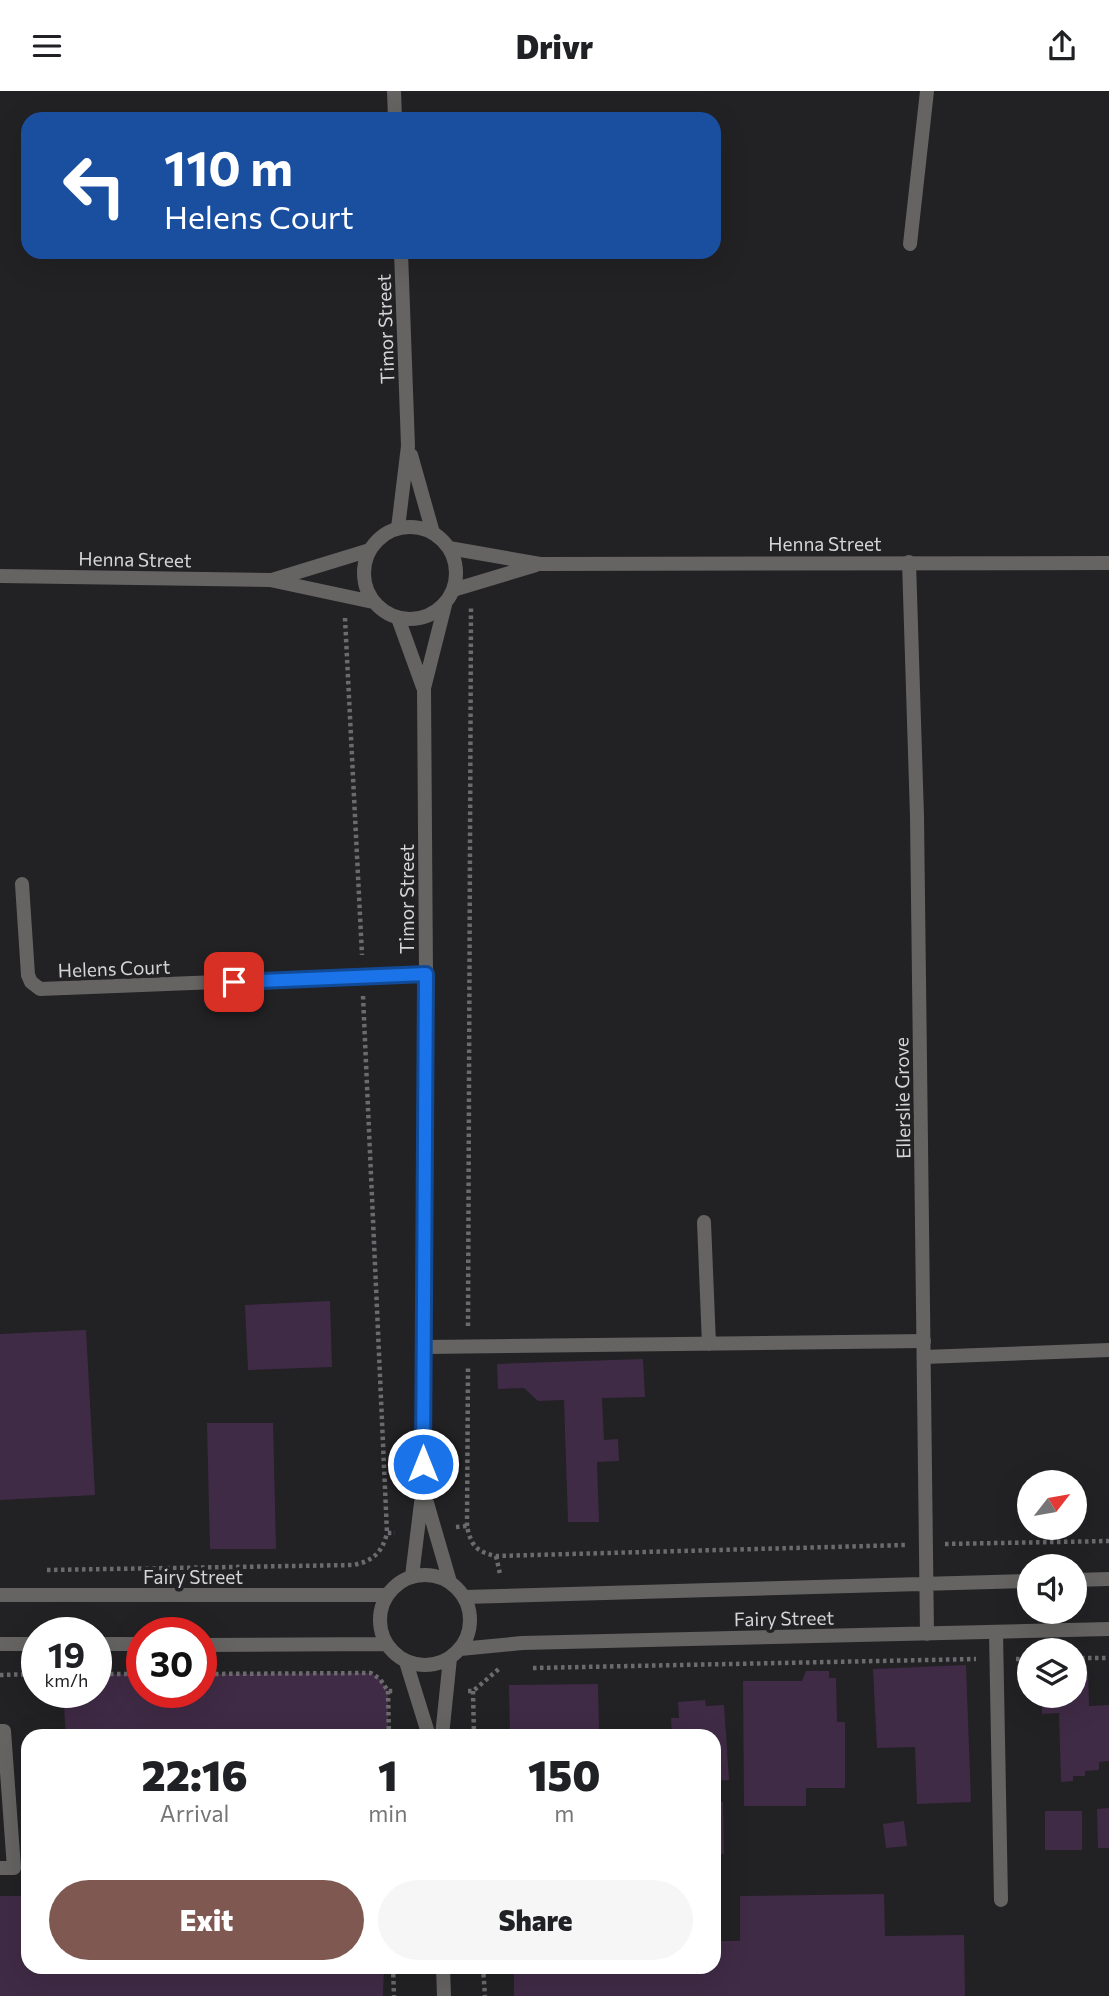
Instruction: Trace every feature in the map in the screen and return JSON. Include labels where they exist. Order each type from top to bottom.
[{"type":"street","points":[[394,91],[395,112]]},
{"type":"street","points":[[910,244],[927,91]]},
{"type":"street","name":"Timor Street","points":[[398,528],[408,446],[401,259]]},
{"type":"street","name":"Timor Street","points":[[408,446],[433,533]]},
{"type":"street","points":[[398,528],[422,529],[433,533],[449,548],[457,576],[444,605],[423,618],[398,618],[384,612],[373,602],[364,582],[370,550],[377,540],[398,528]]},
{"type":"street","name":"Henna Street","points":[[449,548],[540,564],[1109,563]]},
{"type":"street","name":"Henna Street","points":[[270,580],[370,550]]},
{"type":"street","name":"Ellerslie Grove","points":[[909,562],[917,816],[927,1634]]},
{"type":"street","name":"Henna Street","points":[[453,590],[540,564]]},
{"type":"street","name":"Henna Street","points":[[0,576],[270,580],[373,602]]},
{"type":"street","name":"Timor Street","points":[[412,1576],[423,1487],[426,974],[424,688],[444,605]]},
{"type":"street","name":"Timor Street","points":[[398,618],[424,688]]},
{"type":"street","name":"Helens Court","points":[[22,884],[28,975],[31,982],[40,989],[426,974]]},
{"type":"street","points":[[704,1222],[709,1344]]},
{"type":"street","points":[[424,1346],[468,1348],[924,1341]]},
{"type":"street","points":[[924,1357],[1109,1350]]},
{"type":"street","name":"Timor Street","points":[[423,1487],[450,1582]]},
{"type":"street","points":[[443,1729],[455,1654],[470,1624],[464,1597],[450,1582],[438,1577],[412,1576],[402,1580],[387,1595],[379,1619],[386,1644],[406,1662],[428,1666],[455,1654]]},
{"type":"street","points":[[1087,1580],[1109,1579]]},
{"type":"street","name":"Fairy Street","points":[[464,1597],[1017,1581]]},
{"type":"street","name":"Fairy Street","points":[[0,1595],[387,1595]]},
{"type":"street","name":"Fairy Street","points":[[455,1654],[522,1643],[1109,1629]]},
{"type":"street","points":[[996,1632],[1000,1900]]},
{"type":"street","points":[[0,1644],[21,1644]]},
{"type":"street","points":[[217,1644],[386,1644]]},
{"type":"street","points":[[406,1662],[427,1729]]},
{"type":"street","points":[[0,1731],[4,1731],[3,1799],[14,1868],[0,1868]]},
{"type":"street","points":[[443,1974],[444,1996]]},
{"type":"path","points":[[471,586],[467,1526],[470,1542],[480,1553],[496,1556],[1109,1541]]},
{"type":"path","points":[[39,1570],[353,1565],[366,1563],[377,1555],[387,1533],[363,977],[343,596]]},
{"type":"path","points":[[435,1529],[467,1526]]},
{"type":"path","points":[[387,1533],[418,1531]]},
{"type":"path","points":[[1087,1658],[1109,1658]]},
{"type":"path","points":[[527,1668],[1017,1659]]},
{"type":"path","points":[[447,1691],[472,1691],[497,1669],[513,1668]]},
{"type":"path","points":[[217,1674],[371,1673],[380,1679],[388,1691],[389,1729]]},
{"type":"path","points":[[0,1675],[21,1674]]},
{"type":"path","points":[[388,1691],[415,1693]]},
{"type":"path","points":[[472,1691],[474,1729]]},
{"type":"path","points":[[393,1974],[394,1996]]},
{"type":"path","points":[[483,1974],[485,1996]]},
{"type":"building","points":[[330,1301],[332,1367],[248,1370],[245,1305]]},
{"type":"building","points":[[86,1330],[95,1495],[0,1500],[0,1334]]},
{"type":"building","points":[[643,1359],[645,1397],[602,1398],[604,1440],[618,1439],[619,1461],[597,1462],[599,1522],[568,1522],[564,1400],[538,1401],[524,1388],[498,1389],[497,1364]]},
{"type":"building","points":[[207,1423],[273,1423],[276,1549],[210,1549]]},
{"type":"building","points":[[966,1665],[971,1802],[917,1804],[915,1747],[877,1748],[873,1669]]},
{"type":"building","points":[[806,1671],[829,1671],[829,1678],[836,1678],[837,1722],[845,1722],[845,1788],[806,1788],[806,1806],[744,1806],[743,1681],[802,1681]]},
{"type":"building","points":[[1088,1671],[1089,1706],[1109,1705],[1109,1761],[1099,1762],[1099,1770],[1085,1771],[1085,1776],[1073,1776],[1073,1781],[1061,1782],[1059,1713],[1042,1714],[1042,1708],[1087,1708]]},
{"type":"building","points":[[371,1673],[380,1679],[388,1691],[388,1729],[66,1729],[64,1708],[112,1708],[112,1674],[126,1674],[126,1708],[217,1708],[217,1674]]},
{"type":"building","points":[[598,1684],[599,1729],[510,1729],[509,1685]]},
{"type":"building","points":[[705,1700],[706,1706],[724,1705],[729,1780],[721,1781],[721,1729],[672,1729],[671,1718],[679,1718],[678,1702]]},
{"type":"building","points":[[721,1802],[723,1802],[724,1854],[721,1854]]},
{"type":"building","points":[[1109,1808],[1109,1848],[1098,1848],[1097,1809]]},
{"type":"building","points":[[1045,1811],[1082,1811],[1082,1850],[1045,1850]]},
{"type":"building","points":[[904,1821],[907,1846],[886,1848],[883,1824]]},
{"type":"building","points":[[884,1894],[885,1936],[964,1935],[965,1996],[514,1996],[514,1974],[721,1974],[721,1941],[740,1941],[740,1896]]},
{"type":"building","points":[[0,1896],[21,1896],[21,1974],[384,1974],[383,1996],[0,1996]]},
{"type":"route","points":[[234,982],[426,974],[423,1464]]}]
